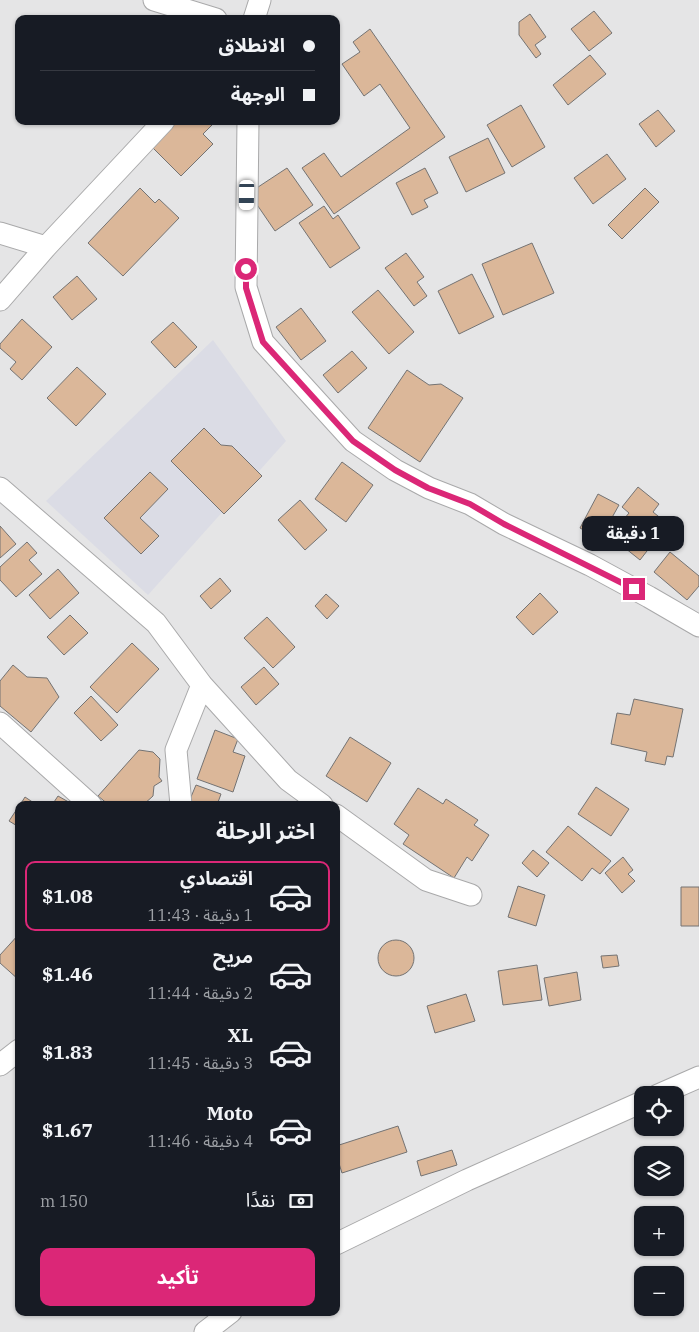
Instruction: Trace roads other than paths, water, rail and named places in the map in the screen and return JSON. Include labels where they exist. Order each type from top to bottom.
[{"type":"street","points":[[154,0],[203,15]]},
{"type":"street","points":[[255,15],[260,0]]},
{"type":"street","points":[[0,300],[46,247],[160,125]]},
{"type":"street","points":[[248,125],[246,288],[263,342],[353,441],[395,470],[428,488],[470,504],[504,524],[590,565],[649,596],[699,626]]},
{"type":"street","points":[[0,232],[46,247]]},
{"type":"street","points":[[0,488],[156,623],[202,685],[288,780],[317,801]]},
{"type":"street","points":[[181,801],[176,750],[202,685]]},
{"type":"street","points":[[0,723],[87,801]]},
{"type":"street","points":[[340,818],[426,880],[471,895]]},
{"type":"street","points":[[0,1065],[15,1053]]},
{"type":"street","points":[[678,1086],[699,1077]]},
{"type":"street","points":[[340,1242],[467,1180],[634,1106]]},
{"type":"street","points":[[205,1332],[226,1316]]}]
